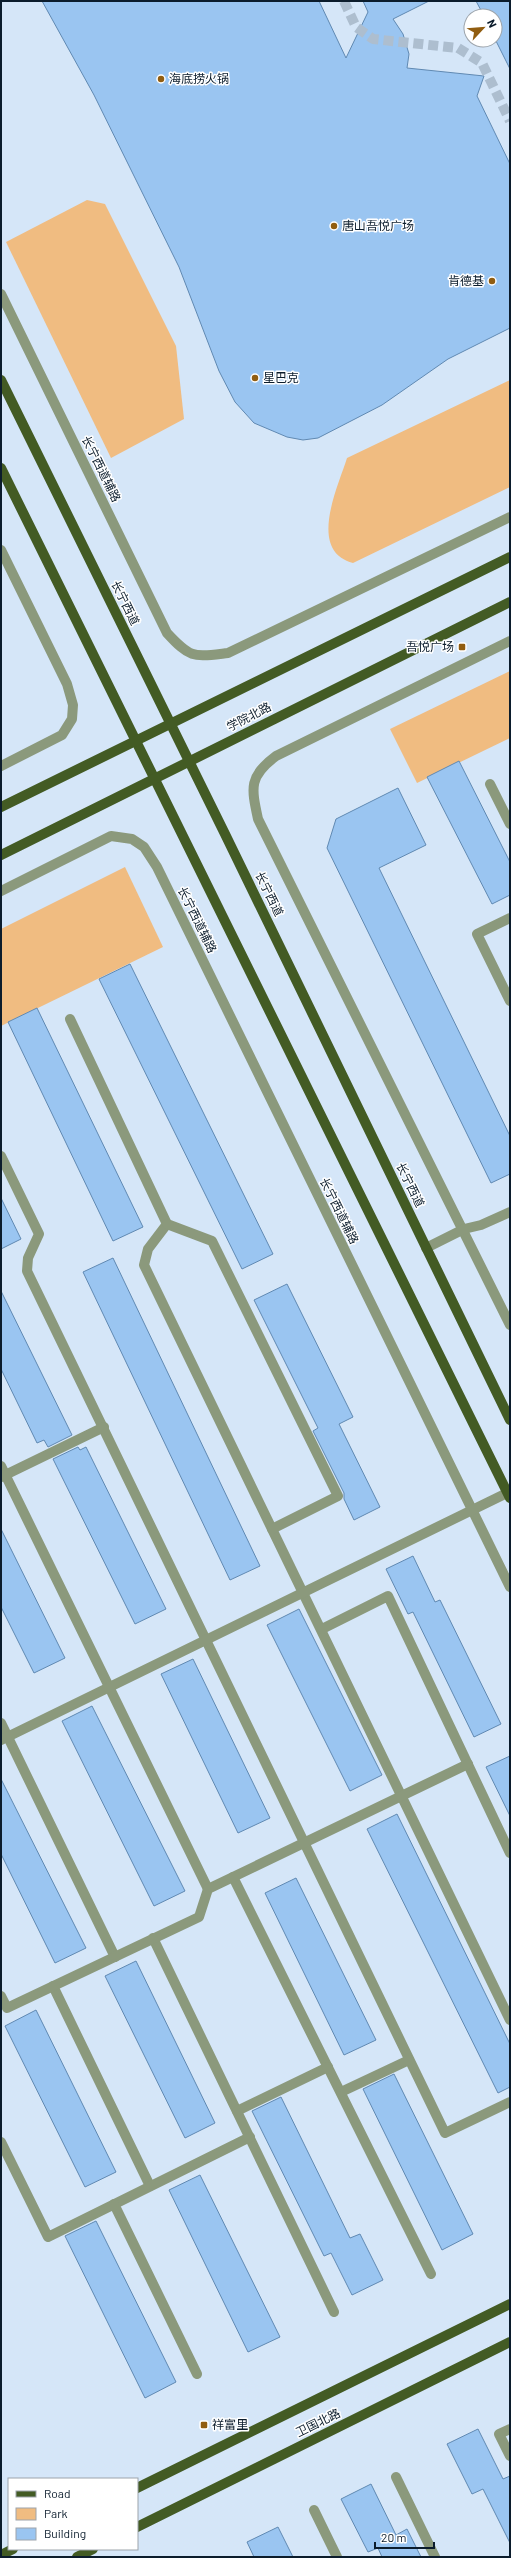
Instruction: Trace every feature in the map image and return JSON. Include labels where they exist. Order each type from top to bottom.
[{"type":"main road","name":"长宁西道","points":[[1,380],[190,762],[510,1420]]},
{"type":"main road","points":[[1,468],[509,1496]]},
{"type":"main road","points":[[1,807],[510,557]]},
{"type":"main road","name":"学院北路","points":[[1,855],[510,602]]},
{"type":"main road","name":"卫国北路","points":[[138,2488],[510,2304]]},
{"type":"main road","name":"卫国北路","points":[[138,2527],[510,2342]]},
{"type":"main road","points":[[1,2555],[11,2550]]},
{"type":"main road","points":[[77,2557],[91,2550]]},
{"type":"street","name":"长宁西道辅路","points":[[1,294],[167,633],[184,651],[201,656],[228,653],[510,517]]},
{"type":"street","points":[[1,550],[67,684],[73,705],[72,719],[62,735],[1,766]]},
{"type":"street","points":[[510,641],[276,756],[260,768],[252,792],[258,819],[464,1229],[510,1325]]},
{"type":"street","points":[[490,784],[510,824]]},
{"type":"street","name":"长宁西道辅路","points":[[1,891],[111,836],[132,839],[144,847],[157,867],[510,1587]]},
{"type":"street","points":[[510,918],[477,934],[510,1001]]},
{"type":"street","points":[[70,1019],[167,1224],[212,1241],[338,1496],[272,1528]]},
{"type":"street","points":[[1,1156],[39,1234],[28,1258],[26,1272],[104,1428],[445,2133],[510,2102]]},
{"type":"street","points":[[426,1248],[464,1229],[481,1225],[510,1212]]},
{"type":"street","points":[[167,1224],[148,1249],[144,1265],[322,1629],[510,2020]]},
{"type":"street","points":[[1,1996],[7,2008],[199,1917],[208,1889],[3,1473],[104,1428]]},
{"type":"street","points":[[4,1738],[471,1509],[509,1496]]},
{"type":"street","points":[[322,1629],[388,1596],[510,1853]]},
{"type":"street","points":[[1,1723],[4,1738],[115,1957]]},
{"type":"street","points":[[208,1889],[468,1764]]},
{"type":"street","points":[[233,1876],[431,2274]]},
{"type":"street","points":[[153,1938],[334,2312]]},
{"type":"street","points":[[53,1986],[150,2186]]},
{"type":"street","points":[[341,2092],[409,2060]]},
{"type":"street","points":[[237,2111],[328,2066]]},
{"type":"street","points":[[1,2142],[48,2237],[250,2137]]},
{"type":"street","points":[[114,2204],[197,2374]]},
{"type":"street","points":[[510,2428],[500,2434],[510,2456]]},
{"type":"street","points":[[396,2477],[435,2557]]},
{"type":"street","points":[[314,2510],[337,2557]]},
{"type":"green space","points":[[87,200],[105,204],[176,346],[184,419],[111,458],[6,242]]},
{"type":"green space","points":[[510,380],[510,487],[353,563],[339,556],[331,546],[329,517],[347,458]]},
{"type":"green space","points":[[510,671],[510,738],[417,783],[390,729]]},
{"type":"green space","points":[[125,867],[163,947],[1,1026],[1,929]]},
{"type":"building","name":"唐山吾悦广场","points":[[42,1],[319,1],[346,58],[368,12],[363,1],[429,1],[393,19],[403,34],[409,54],[407,68],[484,76],[477,96],[510,164],[510,328],[448,359],[382,405],[318,438],[303,440],[287,437],[254,423],[235,402],[219,371],[179,267],[94,95]]},
{"type":"building","points":[[476,1],[510,1],[510,69],[500,48],[503,48],[503,8],[480,8]]},
{"type":"building","points":[[459,761],[510,862],[510,895],[492,904],[427,777]]},
{"type":"building","points":[[398,788],[426,845],[379,868],[510,1136],[510,1174],[491,1183],[327,848],[336,819]]},
{"type":"building","points":[[130,964],[273,1254],[242,1269],[99,979]]},
{"type":"building","points":[[37,1008],[143,1227],[113,1241],[8,1022]]},
{"type":"building","points":[[1,1198],[21,1239],[1,1249]]},
{"type":"building","points":[[113,1258],[260,1566],[230,1580],[83,1272]]},
{"type":"building","points":[[287,1284],[353,1417],[339,1424],[380,1507],[354,1520],[344,1499],[344,1493],[313,1431],[318,1428],[254,1300]]},
{"type":"building","points":[[1,1291],[72,1435],[48,1447],[44,1440],[37,1443],[1,1369]]},
{"type":"building","points":[[78,1447],[80,1450],[86,1447],[166,1609],[135,1624],[53,1459]]},
{"type":"building","points":[[1,1529],[65,1658],[34,1673],[1,1607]]},
{"type":"building","points":[[413,1556],[435,1602],[440,1600],[501,1724],[474,1737],[413,1612],[408,1614],[386,1569]]},
{"type":"building","points":[[299,1609],[382,1775],[350,1791],[267,1625]]},
{"type":"building","points":[[193,1659],[270,1818],[238,1833],[161,1674]]},
{"type":"building","points":[[92,1706],[185,1891],[154,1906],[62,1721]]},
{"type":"building","points":[[510,1756],[510,1816],[486,1767]]},
{"type":"building","points":[[1,1779],[86,1948],[55,1963],[1,1854]]},
{"type":"building","points":[[397,1814],[510,2044],[510,2087],[498,2093],[367,1829]]},
{"type":"building","points":[[296,1878],[376,2040],[344,2055],[265,1893]]},
{"type":"building","points":[[136,1961],[215,2123],[185,2138],[105,1976]]},
{"type":"building","points":[[36,2010],[116,2172],[85,2187],[5,2026]]},
{"type":"building","points":[[394,2074],[473,2234],[442,2250],[363,2089]]},
{"type":"building","points":[[281,2097],[350,2238],[360,2234],[383,2280],[352,2295],[331,2253],[324,2256],[252,2111]]},
{"type":"building","points":[[200,2175],[280,2337],[248,2352],[169,2190]]},
{"type":"building","points":[[96,2221],[176,2382],[145,2398],[65,2236]]},
{"type":"building","points":[[478,2429],[503,2479],[510,2476],[510,2543],[483,2489],[472,2494],[447,2444]]},
{"type":"building","points":[[371,2484],[396,2535],[407,2529],[421,2557],[382,2557],[378,2548],[368,2552],[341,2499]]},
{"type":"building","points":[[278,2527],[293,2557],[254,2557],[247,2542]]},
{"type":"tunnel","points":[[344,1],[356,27],[373,39],[458,48],[482,63],[510,121]]},
{"type":"place","name":"海底捞火锅","points":[[161,79]]},
{"type":"place","name":"唐山吾悦广场","points":[[334,226]]},
{"type":"place","name":"肯德基","points":[[492,281]]},
{"type":"place","name":"星巴克","points":[[255,378]]},
{"type":"place","name":"吾悦广场","points":[[462,647]]},
{"type":"place","name":"祥富里","points":[[204,2425]]}]
